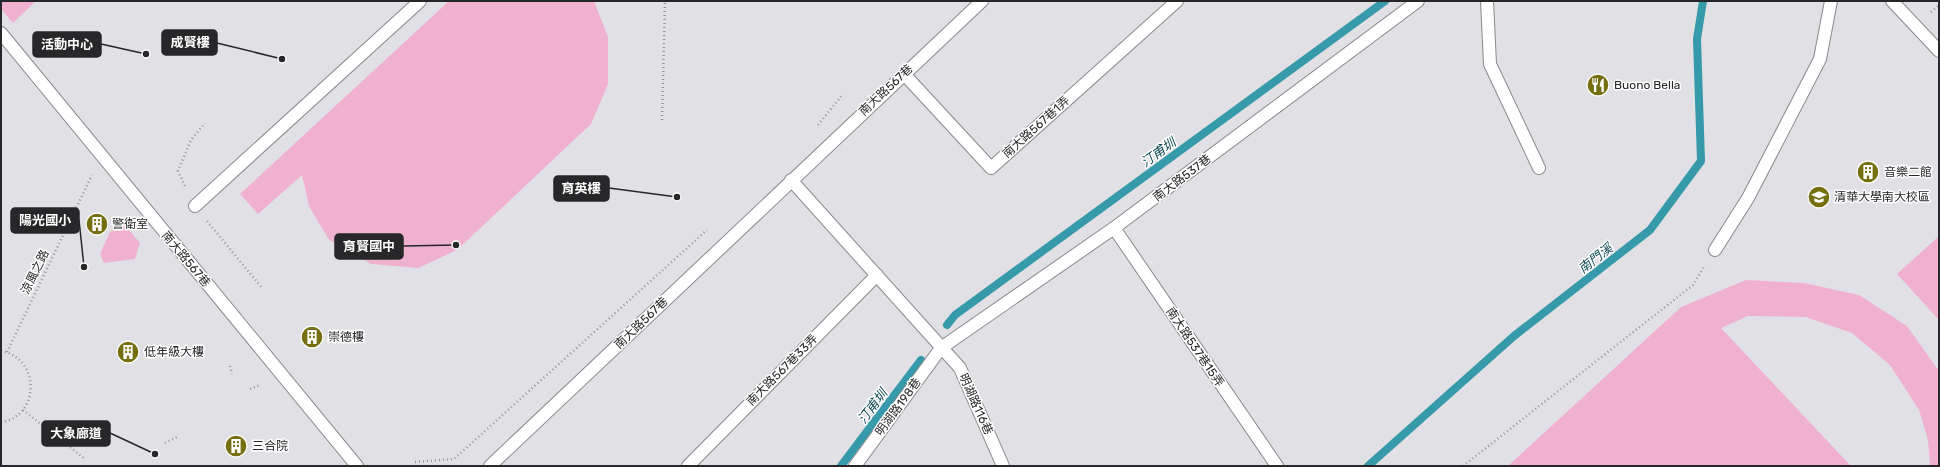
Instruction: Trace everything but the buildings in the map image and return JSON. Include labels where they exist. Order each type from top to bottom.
[{"type":"lane","points":[[195,206],[420,1]]},
{"type":"lane","name":"南大路567巷","points":[[490,466],[982,1]]},
{"type":"lane","name":"南大路567巷1弄","points":[[904,74],[991,168],[1177,1]]},
{"type":"lane","name":"南大路537巷","points":[[941,348],[1114,228],[1418,1]]},
{"type":"lane","points":[[1487,1],[1490,64],[1539,168]]},
{"type":"lane","points":[[1714,250],[1748,198],[1820,59],[1831,1]]},
{"type":"lane","points":[[1892,1],[1939,51]]},
{"type":"lane","name":"南大路567巷","points":[[1,34],[357,466]]},
{"type":"lane","points":[[791,180],[941,348]]},
{"type":"lane","name":"南大路537巷15弄","points":[[1114,228],[1277,466]]},
{"type":"lane","name":"南大路567巷33弄","points":[[688,466],[877,275]]},
{"type":"lane","name":"明湖路198巷","points":[[855,466],[941,348]]},
{"type":"lane","name":"明湖路116巷","points":[[941,348],[960,368],[1003,466]]},
{"type":"path","points":[[662,120],[665,1]]},
{"type":"path","points":[[816,128],[843,94]]},
{"type":"path","name":"涼風之路","points":[[7,352],[92,175],[103,158]]},
{"type":"path","points":[[415,462],[454,459],[707,230]]},
{"type":"path","points":[[1463,466],[1693,285],[1714,250]]},
{"type":"path","points":[[1,351],[7,352],[17,358],[25,366],[30,377],[31,388],[29,400],[23,410],[14,418],[1,422]]},
{"type":"path","points":[[230,366],[232,374]]},
{"type":"path","points":[[250,389],[260,385]]},
{"type":"path","points":[[23,410],[85,459]]},
{"type":"path","points":[[165,443],[177,436]]},
{"type":"shaded area","points":[[1,1],[36,1],[13,23],[1,9]]},
{"type":"shaded area","points":[[449,1],[594,1],[608,37],[608,84],[591,124],[457,250],[418,268],[371,264],[329,240],[309,206],[302,175],[258,214],[240,194]]},
{"type":"shaded area","points":[[125,225],[140,243],[135,259],[104,263],[100,254],[110,232]]},
{"type":"shaded area","points":[[1939,236],[1939,320],[1897,274]]},
{"type":"shaded area","points":[[1746,280],[1804,283],[1859,295],[1907,326],[1939,371],[1939,466],[1930,466],[1928,440],[1919,410],[1890,365],[1852,333],[1806,317],[1748,316],[1721,328],[1851,466],[1508,466],[1681,307]]},
{"type":"waterway","name":"汀甫圳","points":[[947,325],[955,315],[1385,1]]},
{"type":"waterway","name":"南門溪","points":[[1368,466],[1514,336],[1650,230],[1701,161],[1697,39],[1703,1]]},
{"type":"waterway","name":"汀甫圳","points":[[841,466],[921,360]]},
{"type":"place","name":"活動中心","points":[[146,54]]},
{"type":"place","name":"成賢樓","points":[[282,59]]},
{"type":"place","name":"Buono Bella","points":[[1598,85]]},
{"type":"place","name":"音樂二館","points":[[1868,172]]},
{"type":"place","name":"育英樓","points":[[677,197]]},
{"type":"place","name":"清華大學南大校區","points":[[1819,197]]},
{"type":"place","name":"警衛室","points":[[97,224]]},
{"type":"place","name":"育賢國中","points":[[456,245]]},
{"type":"place","name":"陽光國小","points":[[84,267]]},
{"type":"place","name":"崇德樓","points":[[312,337]]},
{"type":"place","name":"低年級大樓","points":[[128,352]]},
{"type":"place","name":"三合院","points":[[236,446]]},
{"type":"place","name":"大象廊道","points":[[155,454]]}]
